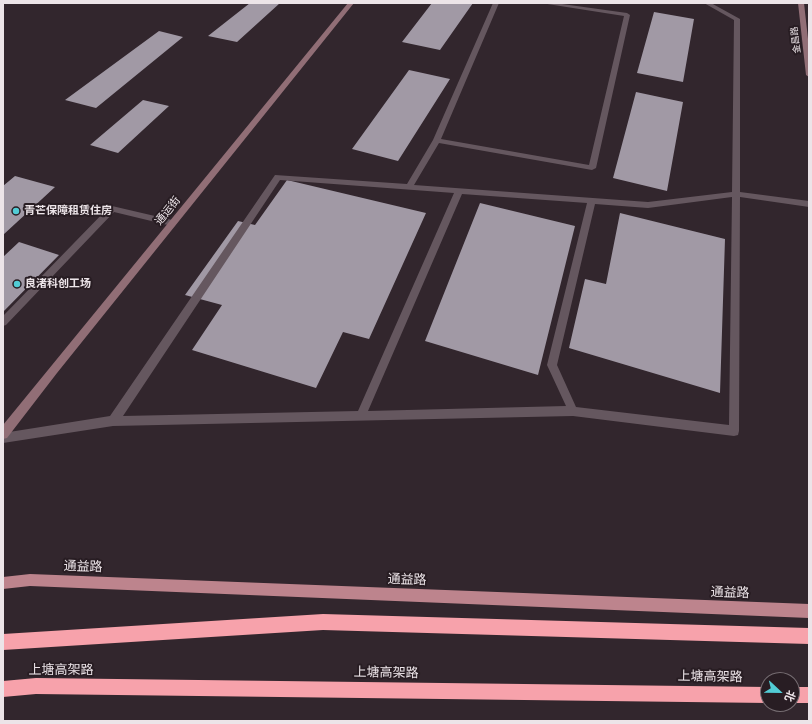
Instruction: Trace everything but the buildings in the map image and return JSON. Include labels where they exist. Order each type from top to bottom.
[{"type":"highway","points":[[3,642],[323,622],[809,636]]},
{"type":"highway","name":"上塘高架路","points":[[3,689],[36,686],[760,695]]},
{"type":"main road","name":"通益路","points":[[3,583],[30,580],[809,611]]},
{"type":"street","name":"通运街","points":[[3,434],[53,370],[351,3]]},
{"type":"street","name":"金昌路","points":[[801,3],[809,75]]},
{"type":"lane","points":[[409,187],[438,140],[496,3]]},
{"type":"lane","points":[[438,140],[592,168],[626,15],[544,3]]},
{"type":"lane","points":[[3,438],[113,421],[573,411],[734,431],[737,19],[707,3]]},
{"type":"lane","points":[[113,421],[278,177],[648,205],[736,194],[809,204]]},
{"type":"lane","points":[[361,415],[459,191]]},
{"type":"lane","points":[[573,411],[552,364],[592,201]]},
{"type":"lane","points":[[3,322],[112,209],[172,223]]},
{"type":"place","name":"青芒保障租赁住房","points":[[16,211]]},
{"type":"place","name":"良渚科创工场","points":[[17,284]]}]
